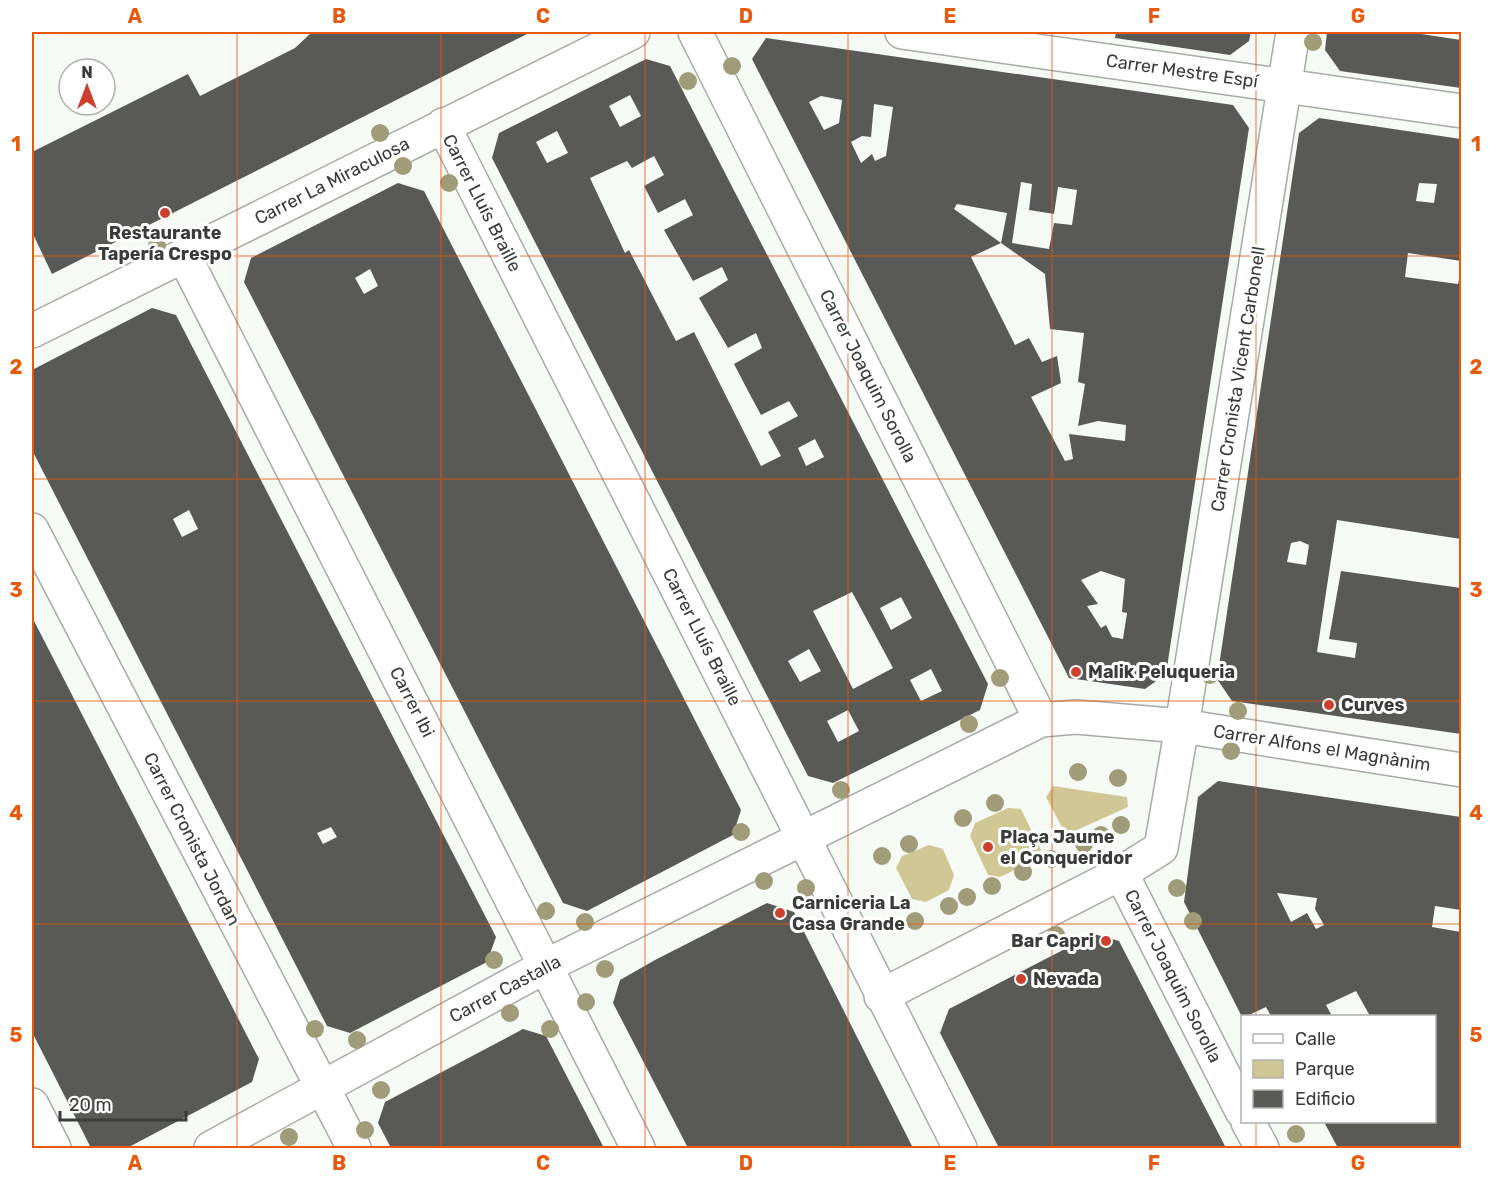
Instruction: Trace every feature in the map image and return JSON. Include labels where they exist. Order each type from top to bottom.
[{"type":"street","name":"Carrer La Miraculosa","points":[[32,331],[633,32]]},
{"type":"street","name":"Carrer Joaquim Sorolla","points":[[695,32],[1041,720]]},
{"type":"street","name":"Carrer Mestre Espí","points":[[902,32],[1461,111]]},
{"type":"street","name":"Carrer Cronista Vicent Carbonell","points":[[1182,726],[1293,32]]},
{"type":"street","name":"Carrer Lluís Braille","points":[[443,126],[960,1149]]},
{"type":"street","name":"Carrer Ibi","points":[[184,256],[638,1149]]},
{"type":"street","name":"Carrer Cronista Jordan","points":[[32,530],[354,1149]]},
{"type":"street","points":[[804,837],[1041,720],[1076,717],[1182,726],[1161,848],[1121,873],[881,996]]},
{"type":"street","name":"Carrer Alfons el Magnànim","points":[[1182,726],[1461,770]]},
{"type":"street","name":"Carrer Castalla","points":[[210,1149],[546,966],[804,837]]},
{"type":"street","name":"Carrer Joaquim Sorolla","points":[[1121,873],[1241,1109]]},
{"type":"street","points":[[32,1105],[54,1149]]},
{"type":"street","points":[[1249,1123],[1262,1149]]},
{"type":"green space","points":[[1053,786],[1127,797],[1128,807],[1066,835],[1046,797]]},
{"type":"green space","points":[[1008,808],[1021,809],[1041,850],[1038,859],[1000,877],[988,875],[970,836],[975,823]]},
{"type":"green space","points":[[929,845],[943,849],[954,875],[949,890],[926,902],[912,899],[896,868],[902,856]]},
{"type":"building","points":[[312,32],[531,32],[52,274],[32,232],[32,152],[102,117],[117,117],[117,110],[188,74],[200,96],[295,48]]},
{"type":"building","points":[[1116,32],[1251,32],[1249,41],[1230,55],[1115,38]]},
{"type":"building","points":[[1327,32],[1408,32],[1461,40],[1461,88],[1340,71],[1325,50]]},
{"type":"building","points":[[766,38],[1233,105],[1249,128],[1166,674],[1145,689],[1069,678],[752,59]],"holes":[[[821,96],[842,100],[839,123],[824,130],[809,102]],[[874,104],[893,107],[886,156],[875,161],[872,154],[861,163],[851,142],[862,136],[871,137]],[[1021,182],[1032,184],[1029,210],[1054,214],[1058,187],[1077,190],[1072,225],[1054,223],[1049,249],[1012,243]],[[957,204],[1007,213],[1001,243],[954,209]],[[1001,243],[1045,274],[1050,329],[1084,333],[1078,382],[1085,384],[1078,426],[1098,421],[1126,425],[1125,441],[1069,434],[1073,459],[1065,461],[1031,397],[1061,383],[1057,356],[1042,362],[1029,338],[1015,345],[971,257]],[[1101,571],[1125,579],[1122,612],[1127,613],[1123,639],[1112,637],[1106,625],[1101,628],[1087,606],[1098,604],[1081,580]]]},
{"type":"building","points":[[646,59],[670,66],[988,684],[980,710],[833,783],[808,776],[492,158],[499,133]],"holes":[[[630,95],[641,116],[620,127],[609,106]],[[557,131],[568,153],[547,163],[536,142]],[[654,156],[664,175],[644,186],[658,213],[685,199],[693,215],[664,230],[693,281],[722,267],[728,280],[699,298],[728,348],[756,333],[762,348],[734,364],[761,415],[789,401],[798,416],[768,432],[781,456],[761,466],[694,332],[676,341],[629,250],[625,253],[590,178],[627,161],[632,168]],[[815,439],[824,457],[806,466],[798,448]],[[852,592],[893,668],[853,689],[813,611]],[[901,597],[912,618],[891,630],[880,608]],[[809,649],[821,671],[800,682],[788,661]],[[931,669],[942,691],[921,701],[910,680]],[[848,710],[859,731],[838,742],[827,721]]]},
{"type":"building","points":[[1319,118],[1461,139],[1461,261],[1408,253],[1405,277],[1458,284],[1461,273],[1461,539],[1337,520],[1317,652],[1355,658],[1357,643],[1329,639],[1341,571],[1461,588],[1461,734],[1232,701],[1217,679],[1299,133]],"holes":[[[1419,183],[1437,184],[1434,203],[1416,201]],[[1300,541],[1309,545],[1306,565],[1287,562],[1291,543]]]},
{"type":"building","points":[[398,183],[424,191],[741,810],[733,835],[587,911],[563,903],[244,282],[251,258]],"holes":[[[370,269],[378,286],[364,294],[355,278]]]},
{"type":"building","points":[[152,308],[176,315],[496,937],[487,962],[350,1033],[327,1026],[32,450],[32,370]],"holes":[[[189,510],[198,529],[182,537],[173,519]],[[331,827],[337,837],[323,844],[317,833]]]},
{"type":"building","points":[[32,617],[259,1059],[252,1082],[127,1148],[90,1146],[32,1032]]},
{"type":"building","points":[[1218,781],[1461,817],[1461,910],[1435,906],[1432,927],[1461,932],[1461,1148],[1338,1148],[1325,1123],[1436,1123],[1436,1015],[1369,1015],[1356,991],[1326,1005],[1331,1015],[1270,1015],[1266,1007],[1249,1015],[1241,1015],[1184,902],[1198,797]],"holes":[[[1277,893],[1317,898],[1315,909],[1324,925],[1316,929],[1307,913],[1291,922]]]},
{"type":"building","points":[[767,903],[794,912],[913,1148],[688,1148],[613,1003],[620,980]]},
{"type":"building","points":[[1094,934],[1119,941],[1226,1148],[999,1148],[940,1033],[949,1009]]},
{"type":"building","points":[[523,1029],[546,1036],[604,1148],[391,1148],[378,1123],[385,1102]]},
{"type":"place","name":"Restaurante Tapería Crespo","points":[[165,213]]},
{"type":"place","name":"Malik Peluqueria","points":[[1076,672]]},
{"type":"place","name":"Curves","points":[[1329,705]]},
{"type":"place","name":"Plaça Jaume el Conqueridor","points":[[988,847]]},
{"type":"place","name":"Carniceria La Casa Grande","points":[[780,913]]},
{"type":"place","name":"Bar Capri","points":[[1106,941]]},
{"type":"place","name":"Nevada","points":[[1021,979]]}]
